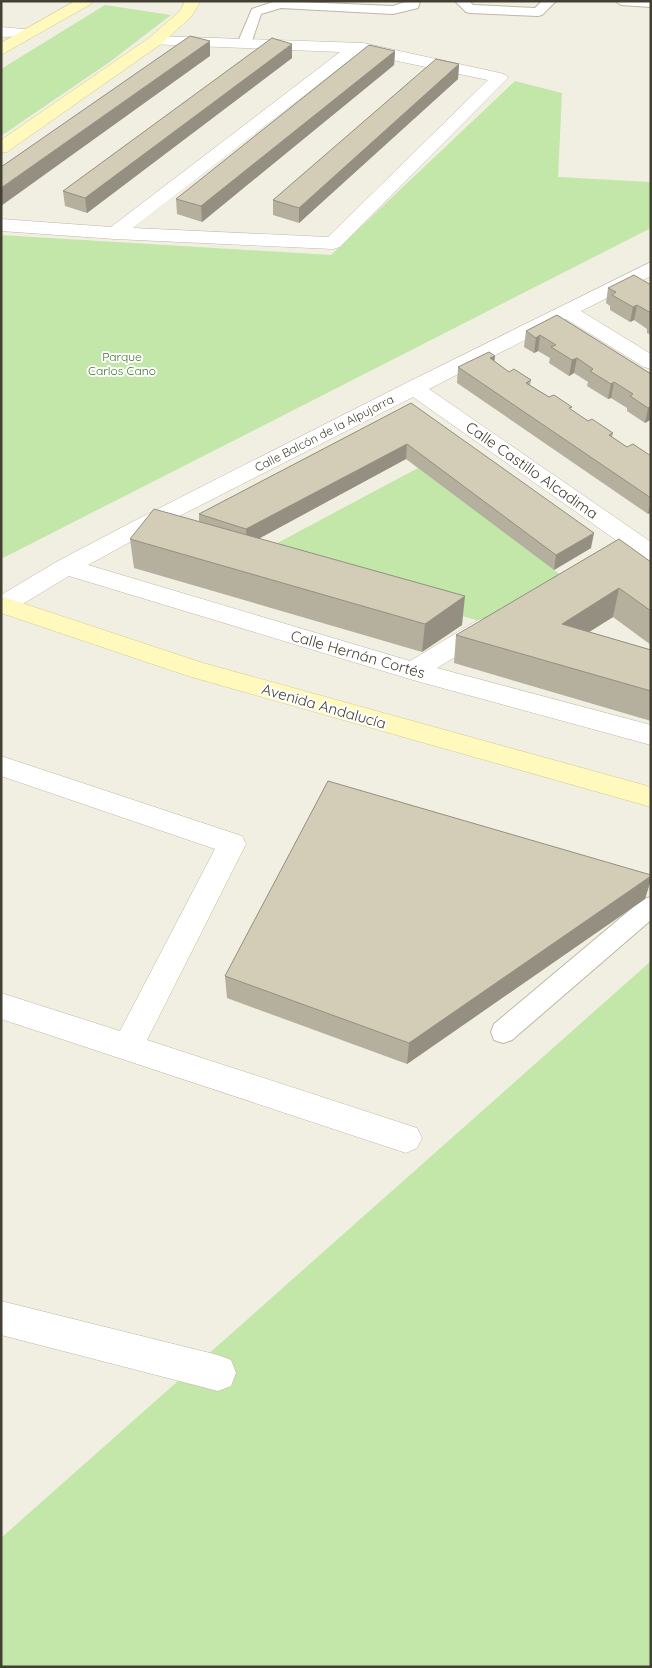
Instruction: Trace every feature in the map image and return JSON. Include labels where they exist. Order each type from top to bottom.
[{"type":"street","points":[[1,50],[86,1]]},
{"type":"street","points":[[1,148],[155,40],[186,14],[193,1]]},
{"type":"street","points":[[1,32],[28,33]]},
{"type":"street","points":[[1,225],[115,233],[333,242],[500,78],[356,48],[155,40]]},
{"type":"street","points":[[115,233],[356,48]]},
{"type":"street","name":"Calle Balcón de la Alpujarra","points":[[2,604],[66,567],[413,387],[651,268]]},
{"type":"street","points":[[567,311],[651,363]]},
{"type":"street","name":"Calle Castillo Alcadima","points":[[413,387],[651,553]]},
{"type":"street","points":[[606,553],[651,526]]},
{"type":"street","name":"Calle Hernán Cortés","points":[[66,567],[414,671],[651,735]]},
{"type":"street","name":"Avenida Andalucía","points":[[2,604],[197,670],[651,798]]},
{"type":"street","points":[[414,671],[504,616]]},
{"type":"street","points":[[1,766],[232,844],[128,1047]]},
{"type":"street","points":[[1,1006],[406,1138]]},
{"type":"street","points":[[1,1318],[218,1373]]},
{"type":"lane","points":[[244,44],[256,12],[280,4],[393,10],[414,5],[414,1]]},
{"type":"lane","points":[[461,1],[470,9],[538,12],[550,1]]},
{"type":"lane","points":[[621,1],[651,2]]},
{"type":"lane","points":[[503,1032],[651,906]]},
{"type":"green space","points":[[105,5],[171,15],[111,61],[1,136],[1,69]]},
{"type":"green space","name":"Parque Carlos Cano","points":[[515,81],[562,93],[558,177],[651,182],[651,228],[1,559],[1,235],[331,255]]},
{"type":"green space","points":[[418,468],[565,578],[490,624],[253,556]]},
{"type":"green space","points":[[651,961],[651,1667],[1,1667],[1,1538]]},
{"type":"building","points":[[190,36],[210,41],[1,188],[1,167]]},
{"type":"building","points":[[272,38],[292,44],[85,198],[63,191]]},
{"type":"building","points":[[369,45],[395,51],[201,206],[176,199]]},
{"type":"building","points":[[436,59],[459,64],[299,208],[273,200]]},
{"type":"building","points":[[634,275],[651,285],[651,313],[637,305],[633,307],[612,295],[616,292],[608,288]]},
{"type":"building","points":[[557,315],[651,374],[651,406],[648,408],[630,396],[633,394],[614,382],[611,384],[590,371],[593,369],[577,358],[572,360],[551,347],[556,345],[540,335],[536,338],[526,331]]},
{"type":"building","points":[[489,352],[495,356],[490,358],[509,372],[514,369],[531,380],[526,383],[549,397],[554,395],[588,421],[592,419],[613,433],[609,435],[627,447],[633,444],[651,456],[651,498],[458,367]]},
{"type":"building","points":[[411,403],[594,533],[556,555],[407,444],[246,529],[199,514]]},
{"type":"building","points":[[154,509],[465,596],[425,624],[130,539]]},
{"type":"building","points":[[619,539],[651,562],[651,611],[619,588],[562,624],[651,650],[651,691],[456,635]]},
{"type":"building","points":[[328,781],[651,876],[409,1043],[225,976]]}]
